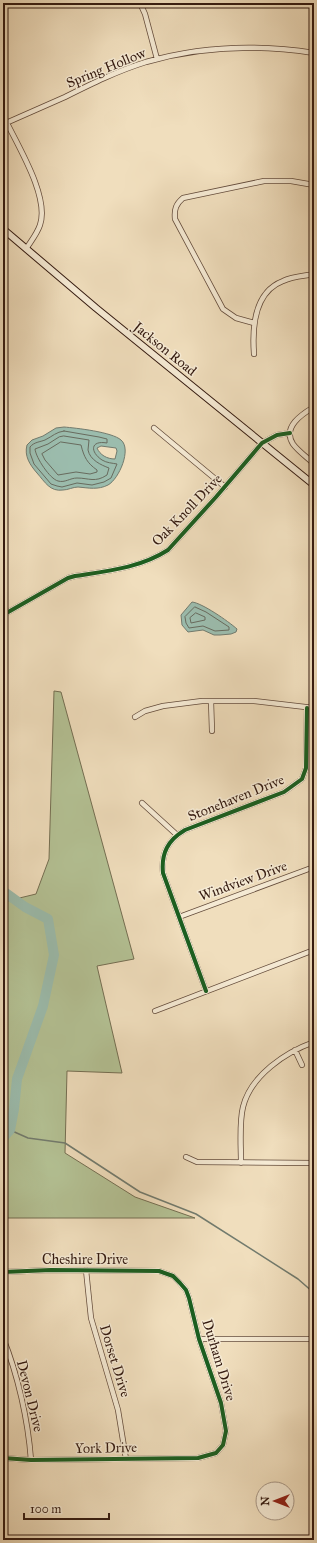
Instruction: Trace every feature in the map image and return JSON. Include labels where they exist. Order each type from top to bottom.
[{"type":"main road","name":"Jackson Road","points":[[3,229],[96,308],[314,485]]},
{"type":"street","points":[[140,3],[145,14],[157,59]]},
{"type":"street","name":"Spring Hollow","points":[[6,123],[106,77],[157,59],[195,51],[249,47],[283,48],[314,53]]},
{"type":"street","points":[[3,115],[36,184],[42,201],[41,224],[26,249]]},
{"type":"street","points":[[254,323],[236,318],[223,309],[175,219],[174,211],[176,204],[183,198],[264,181],[291,180],[314,185]]},
{"type":"street","points":[[254,354],[254,323],[262,299],[270,289],[286,280],[314,274]]},
{"type":"street","points":[[314,407],[296,419],[290,433],[293,444],[314,464]]},
{"type":"street","points":[[154,428],[225,487]]},
{"type":"street","points":[[262,443],[277,435],[290,433]]},
{"type":"street","name":"Oak Knoll Drive","points":[[3,615],[75,576],[137,565],[158,557],[168,550],[225,487],[262,443]]},
{"type":"street","points":[[211,701],[212,732]]},
{"type":"street","points":[[135,717],[145,710],[162,706],[211,701],[254,701],[314,708]]},
{"type":"street","name":"Stonehaven Drive","points":[[206,991],[162,873],[162,864],[166,847],[176,835],[185,830],[284,792],[302,779],[306,768],[307,708]]},
{"type":"street","points":[[142,803],[176,835]]},
{"type":"street","name":"Windview Drive","points":[[179,917],[314,867]]},
{"type":"street","points":[[155,1011],[314,950]]},
{"type":"street","points":[[241,1163],[242,1107],[246,1097],[260,1076],[295,1050],[314,1042]]},
{"type":"street","points":[[295,1050],[302,1065]]},
{"type":"street","points":[[186,1157],[197,1162],[314,1163]]},
{"type":"street","name":"Dorset Drive","points":[[86,1270],[91,1318],[118,1410],[126,1459]]},
{"type":"street","name":"Cheshire Drive","points":[[3,1272],[142,1270],[159,1271],[167,1274]]},
{"type":"street","name":"Durham Drive","points":[[167,1274],[173,1276],[186,1290],[199,1338],[221,1402],[226,1431],[223,1446],[216,1453],[209,1456]]},
{"type":"street","name":"Devon Drive","points":[[3,1338],[27,1422],[31,1460]]},
{"type":"street","points":[[199,1338],[314,1339]]},
{"type":"street","name":"York Drive","points":[[3,1458],[31,1460],[186,1459],[209,1456]]},
{"type":"green space","points":[[54,691],[61,692],[134,959],[97,966],[122,1073],[67,1071],[65,1153],[135,1197],[195,1218],[3,1218],[3,902],[36,894],[49,859]]},
{"type":"water","points":[[56,428],[77,428],[94,431],[116,437],[121,440],[124,444],[125,457],[120,470],[112,482],[104,487],[74,487],[65,490],[58,490],[48,486],[30,464],[26,449],[27,445],[32,440],[43,436]],"holes":[[[101,446],[116,448],[117,451],[115,459],[104,456],[97,448]]]},
{"type":"water","points":[[192,602],[221,617],[237,629],[236,632],[231,634],[214,635],[203,630],[188,632],[182,625],[181,615]]},
{"type":"waterway","points":[[3,891],[25,907],[48,919],[54,955],[43,1006],[17,1079],[10,1130],[3,1138]]},
{"type":"waterway","points":[[3,901],[12,898]]},
{"type":"waterway","points":[[10,1130],[28,1138],[65,1143],[140,1192],[196,1214],[298,1279],[314,1293]]},
{"type":"cycle path","points":[[3,615],[68,578],[135,565],[168,550],[262,443],[277,435],[290,433]]},
{"type":"cycle path","points":[[206,991],[163,873],[163,859],[165,853],[174,838],[185,830],[284,792],[302,779],[306,768],[307,708]]},
{"type":"cycle path","points":[[3,1272],[51,1270],[159,1271],[173,1276],[186,1290],[189,1298],[199,1339],[221,1403],[226,1431],[223,1445],[216,1453],[198,1458],[31,1460],[3,1458]]}]
